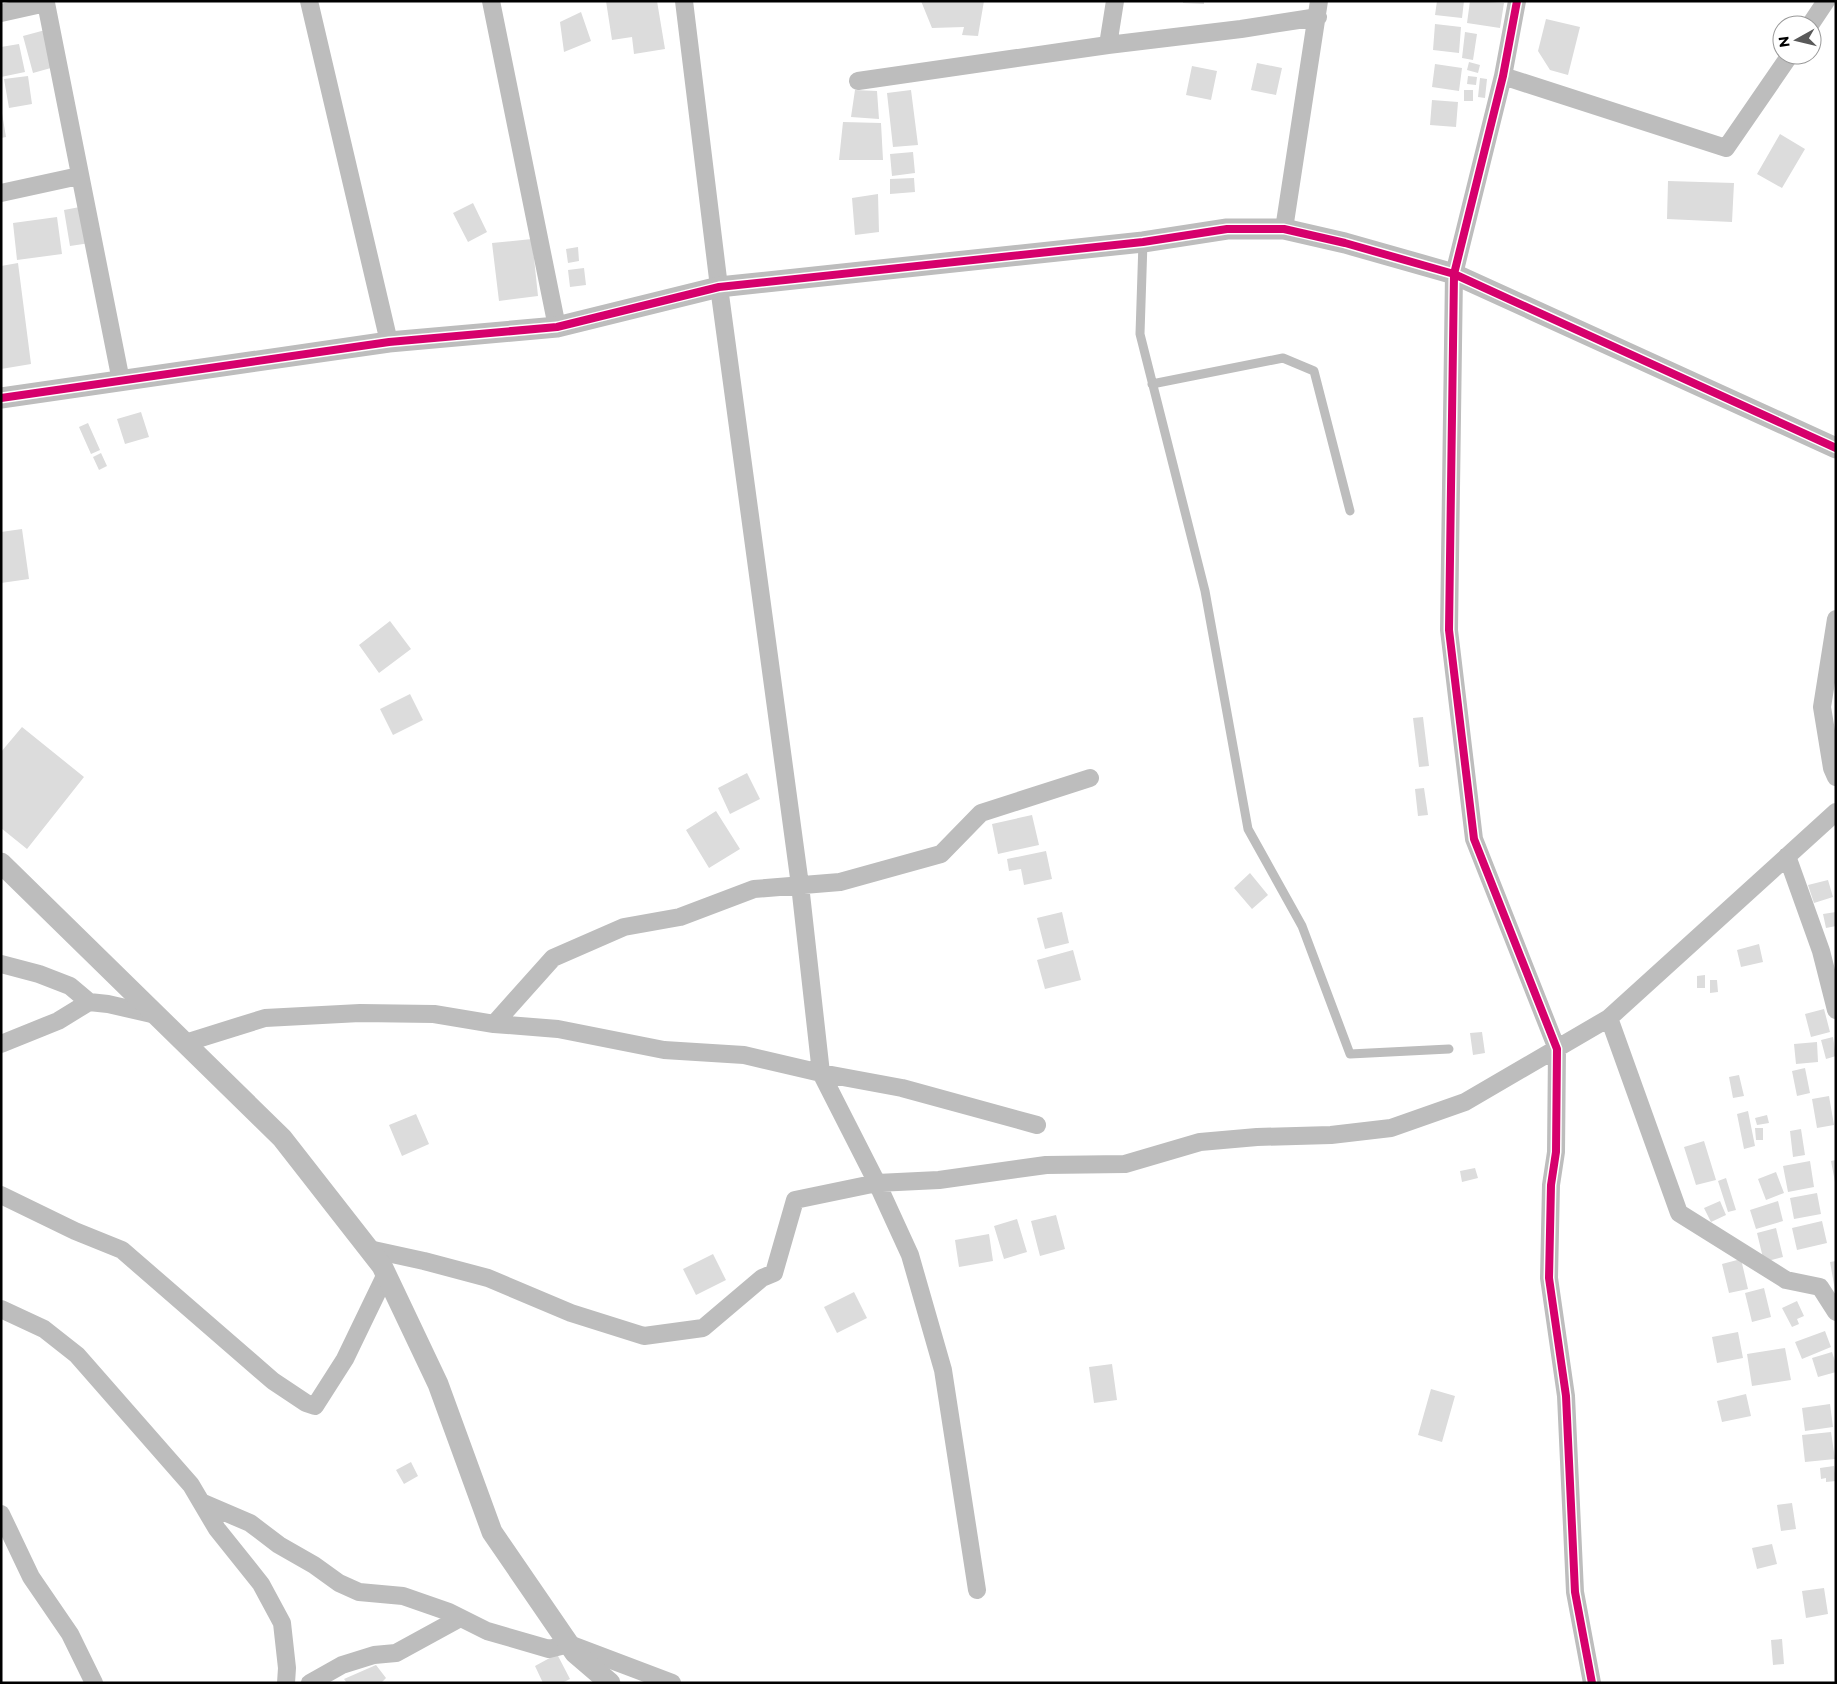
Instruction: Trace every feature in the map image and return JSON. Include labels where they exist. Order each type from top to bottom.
[{"type":"street","points":[[309,1],[389,342]]},
{"type":"street","points":[[491,1],[557,327]]},
{"type":"street","points":[[684,1],[719,287],[800,885],[821,1073],[877,1183],[910,1254],[944,1370],[977,1590]]},
{"type":"street","points":[[1108,44],[1115,1]]},
{"type":"street","points":[[1517,1],[1503,76],[1454,274],[1449,630],[1474,839],[1558,1049],[1556,1152],[1551,1185],[1549,1278],[1566,1396],[1575,1592],[1592,1683]]},
{"type":"street","points":[[1,13],[50,2],[79,176],[120,381]]},
{"type":"street","points":[[1814,15],[1819,3]]},
{"type":"street","points":[[858,81],[1108,44],[1241,29],[1318,9],[1284,229]]},
{"type":"street","points":[[1503,76],[1726,148],[1783,65]]},
{"type":"street","points":[[1,193],[79,176]]},
{"type":"street","points":[[1,398],[389,342],[557,327],[719,287],[1144,242],[1227,229],[1284,229],[1345,243],[1454,274],[1836,448]]},
{"type":"street","points":[[1836,619],[1822,707],[1832,768],[1836,777]]},
{"type":"street","points":[[494,1024],[553,958],[624,927],[680,917],[754,889],[840,882],[941,854],[982,814],[1090,778]]},
{"type":"street","points":[[369,1249],[488,1278],[572,1313],[644,1336],[703,1328],[762,1278],[774,1273],[795,1200],[877,1183],[939,1180],[1046,1166],[1124,1164],[1200,1142],[1257,1137],[1331,1135],[1391,1128],[1464,1102],[1609,1018],[1836,812]]},
{"type":"street","points":[[1787,856],[1821,951],[1836,1010]]},
{"type":"street","points":[[1,863],[282,1138],[382,1266],[438,1384],[492,1532],[575,1653],[601,1680]]},
{"type":"street","points":[[1,964],[39,974],[70,986],[89,1002],[108,1004],[156,1015]]},
{"type":"street","points":[[1,1044],[58,1021],[89,1002]]},
{"type":"street","points":[[185,1043],[265,1018],[360,1014],[434,1014],[494,1024],[558,1028],[664,1050],[744,1055],[821,1073],[902,1088],[1037,1125]]},
{"type":"street","points":[[1609,1018],[1679,1213],[1786,1280],[1820,1287],[1836,1312]]},
{"type":"street","points":[[1,1194],[75,1231],[122,1250],[274,1381],[306,1403],[315,1406],[345,1359],[386,1274]]},
{"type":"street","points":[[1,1309],[44,1329],[77,1355],[191,1485],[217,1529],[262,1584],[282,1623],[286,1683]]},
{"type":"street","points":[[202,1502],[250,1523],[279,1545],[314,1565],[339,1583],[359,1592],[403,1596],[460,1618],[487,1631],[549,1648],[569,1644],[672,1683]]},
{"type":"street","points":[[1,1514],[31,1577],[70,1634],[94,1683]]},
{"type":"street","points":[[310,1683],[342,1665],[374,1655],[396,1653],[460,1618]]},
{"type":"lane","points":[[1144,242],[1140,334],[1205,591],[1248,829],[1302,926],[1350,1054],[1448,1049]]},
{"type":"lane","points":[[1152,384],[1283,358],[1314,371],[1350,511]]},
{"type":"building","points":[[606,1],[657,1],[665,49],[634,54],[632,37],[612,40]]},
{"type":"building","points":[[921,1],[984,1],[978,36],[962,35],[964,27],[932,28]]},
{"type":"building","points":[[1183,1],[1204,1],[1204,4],[1183,3]]},
{"type":"building","points":[[1437,1],[1464,1],[1462,18],[1435,15]]},
{"type":"building","points":[[1470,1],[1504,3],[1500,28],[1467,23]]},
{"type":"building","points":[[581,12],[591,41],[564,52],[560,22]]},
{"type":"building","points":[[1546,19],[1580,27],[1568,75],[1550,70],[1538,51]]},
{"type":"building","points":[[1435,24],[1461,27],[1459,53],[1433,50]]},
{"type":"building","points":[[49,29],[65,64],[33,73],[23,36]]},
{"type":"building","points":[[1465,32],[1477,34],[1473,60],[1462,58]]},
{"type":"building","points":[[19,44],[25,72],[1,77],[1,47]]},
{"type":"building","points":[[1469,62],[1480,65],[1478,73],[1467,70]]},
{"type":"building","points":[[1257,63],[1282,68],[1276,95],[1251,90]]},
{"type":"building","points":[[1435,64],[1462,68],[1459,91],[1432,87]]},
{"type":"building","points":[[1192,66],[1217,71],[1211,100],[1186,95]]},
{"type":"building","points":[[28,76],[32,104],[9,108],[4,79]]},
{"type":"building","points":[[1468,76],[1477,77],[1476,85],[1467,84]]},
{"type":"building","points":[[1480,78],[1487,79],[1485,98],[1478,97]]},
{"type":"building","points":[[855,90],[877,91],[879,119],[851,117]]},
{"type":"building","points":[[911,90],[918,145],[893,147],[887,93]]},
{"type":"building","points":[[1464,90],[1473,90],[1473,101],[1464,101]]},
{"type":"building","points":[[1432,100],[1458,102],[1456,127],[1430,125]]},
{"type":"building","points":[[1,107],[6,137],[1,138]]},
{"type":"building","points":[[843,122],[881,123],[883,160],[839,160]]},
{"type":"building","points":[[1780,134],[1805,149],[1782,188],[1757,174]]},
{"type":"building","points":[[913,152],[915,173],[892,176],[890,154]]},
{"type":"building","points":[[914,178],[915,192],[890,194],[890,179]]},
{"type":"building","points":[[1668,181],[1734,183],[1732,222],[1667,219]]},
{"type":"building","points":[[878,194],[879,232],[855,235],[852,198]]},
{"type":"building","points":[[473,203],[487,232],[468,242],[453,213]]},
{"type":"building","points":[[85,206],[90,243],[70,246],[64,210]]},
{"type":"building","points":[[57,217],[62,254],[17,260],[13,223]]},
{"type":"building","points":[[532,239],[538,296],[499,301],[492,243]]},
{"type":"building","points":[[578,247],[579,261],[568,263],[566,249]]},
{"type":"building","points":[[18,263],[31,364],[1,369],[1,266]]},
{"type":"building","points":[[584,268],[586,285],[570,287],[568,270]]},
{"type":"building","points":[[141,412],[149,437],[125,444],[117,419]]},
{"type":"building","points":[[88,423],[100,450],[91,454],[79,427]]},
{"type":"building","points":[[101,453],[107,466],[99,470],[93,457]]},
{"type":"building","points":[[22,529],[29,579],[1,583],[1,532]]},
{"type":"building","points":[[390,621],[411,649],[379,673],[359,645]]},
{"type":"building","points":[[410,694],[423,720],[393,735],[380,709]]},
{"type":"building","points":[[1423,717],[1429,766],[1419,767],[1413,718]]},
{"type":"building","points":[[22,727],[84,777],[27,849],[1,828],[1,752]]},
{"type":"building","points":[[747,773],[760,799],[730,814],[718,788]]},
{"type":"building","points":[[1424,788],[1428,815],[1418,816],[1415,789]]},
{"type":"building","points":[[716,811],[740,849],[709,868],[686,830]]},
{"type":"building","points":[[1032,815],[1039,845],[998,854],[992,824]]},
{"type":"building","points":[[1046,851],[1052,879],[1024,885],[1021,869],[1009,871],[1007,859]]},
{"type":"building","points":[[1250,873],[1268,895],[1252,909],[1234,888]]},
{"type":"building","points":[[1828,880],[1833,897],[1814,903],[1808,885]]},
{"type":"building","points":[[1062,912],[1069,943],[1045,949],[1037,918]]},
{"type":"building","points":[[1836,912],[1836,926],[1826,928],[1823,914]]},
{"type":"building","points":[[1759,944],[1763,962],[1741,967],[1737,950]]},
{"type":"building","points":[[1073,950],[1081,980],[1045,989],[1037,960]]},
{"type":"building","points":[[1705,975],[1705,988],[1697,988],[1697,976]]},
{"type":"building","points":[[1710,980],[1717,980],[1718,992],[1710,993]]},
{"type":"building","points":[[1824,1009],[1830,1032],[1811,1037],[1805,1014]]},
{"type":"building","points":[[1482,1032],[1485,1053],[1473,1055],[1470,1033]]},
{"type":"building","points":[[1833,1037],[1836,1056],[1826,1059],[1821,1040]]},
{"type":"building","points":[[1817,1042],[1818,1062],[1796,1064],[1794,1044]]},
{"type":"building","points":[[1805,1068],[1810,1093],[1797,1096],[1792,1071]]},
{"type":"building","points":[[1739,1075],[1744,1096],[1733,1098],[1729,1077]]},
{"type":"building","points":[[1829,1096],[1834,1125],[1817,1128],[1812,1099]]},
{"type":"building","points":[[1748,1111],[1755,1146],[1744,1149],[1737,1114]]},
{"type":"building","points":[[416,1114],[429,1144],[402,1156],[389,1125]]},
{"type":"building","points":[[1767,1115],[1769,1123],[1757,1125],[1755,1118]]},
{"type":"building","points":[[1755,1128],[1763,1128],[1763,1140],[1756,1140]]},
{"type":"building","points":[[1801,1129],[1805,1155],[1793,1157],[1790,1131]]},
{"type":"building","points":[[1704,1141],[1716,1180],[1696,1185],[1684,1147]]},
{"type":"building","points":[[1836,1160],[1836,1182],[1835,1182],[1831,1161]]},
{"type":"building","points":[[1810,1161],[1814,1187],[1788,1192],[1783,1166]]},
{"type":"building","points":[[1475,1168],[1478,1178],[1462,1182],[1460,1171]]},
{"type":"building","points":[[1776,1172],[1784,1193],[1766,1200],[1758,1179]]},
{"type":"building","points":[[1726,1178],[1736,1210],[1728,1212],[1718,1181]]},
{"type":"building","points":[[1817,1193],[1821,1214],[1794,1219],[1790,1198]]},
{"type":"building","points":[[1720,1201],[1726,1215],[1711,1222],[1704,1208]]},
{"type":"building","points":[[1778,1201],[1783,1221],[1756,1229],[1750,1210]]},
{"type":"building","points":[[1056,1215],[1065,1249],[1040,1256],[1031,1221]]},
{"type":"building","points":[[1017,1219],[1027,1252],[1004,1259],[994,1226]]},
{"type":"building","points":[[1822,1221],[1827,1243],[1797,1250],[1792,1228]]},
{"type":"building","points":[[1776,1228],[1783,1257],[1764,1262],[1757,1233]]},
{"type":"building","points":[[989,1234],[993,1261],[959,1267],[955,1240]]},
{"type":"building","points":[[713,1254],[726,1280],[696,1295],[683,1269]]},
{"type":"building","points":[[1741,1259],[1748,1289],[1729,1293],[1722,1264]]},
{"type":"building","points":[[1836,1261],[1836,1290],[1835,1290],[1830,1262]]},
{"type":"building","points":[[1764,1288],[1771,1317],[1752,1322],[1745,1293]]},
{"type":"building","points":[[854,1292],[867,1318],[837,1333],[824,1307]]},
{"type":"building","points":[[1797,1301],[1804,1316],[1797,1319],[1799,1324],[1792,1327],[1782,1308]]},
{"type":"building","points":[[1825,1331],[1831,1347],[1802,1359],[1795,1342]]},
{"type":"building","points":[[1738,1332],[1743,1358],[1717,1363],[1712,1337]]},
{"type":"building","points":[[1785,1348],[1791,1380],[1752,1386],[1747,1354]]},
{"type":"building","points":[[1832,1352],[1836,1364],[1836,1372],[1818,1377],[1812,1358]]},
{"type":"building","points":[[1112,1364],[1117,1400],[1094,1403],[1089,1367]]},
{"type":"building","points":[[1431,1389],[1455,1396],[1442,1442],[1418,1435]]},
{"type":"building","points":[[1746,1394],[1751,1416],[1722,1422],[1717,1401]]},
{"type":"building","points":[[1830,1404],[1833,1427],[1805,1431],[1802,1408]]},
{"type":"building","points":[[1831,1432],[1835,1459],[1805,1462],[1802,1435]]},
{"type":"building","points":[[411,1462],[418,1476],[404,1484],[396,1470]]},
{"type":"building","points":[[1834,1466],[1836,1481],[1826,1482],[1826,1478],[1821,1479],[1820,1468]]},
{"type":"building","points":[[1792,1503],[1796,1529],[1781,1531],[1777,1505]]},
{"type":"building","points":[[1772,1544],[1777,1564],[1757,1569],[1752,1548]]},
{"type":"building","points":[[1824,1588],[1828,1614],[1806,1618],[1802,1591]]},
{"type":"building","points":[[1782,1639],[1784,1664],[1773,1665],[1771,1640]]},
{"type":"building","points":[[557,1654],[570,1679],[562,1683],[543,1683],[535,1666]]},
{"type":"building","points":[[376,1665],[386,1678],[381,1683],[347,1683],[344,1679]]},
{"type":"cycle path","points":[[1517,1],[1503,76],[1454,274],[1449,630],[1474,839],[1557,1049],[1556,1152],[1551,1185],[1549,1278],[1566,1396],[1575,1592],[1592,1683]]},
{"type":"cycle path","points":[[1,398],[389,342],[557,327],[719,287],[1143,242],[1227,229],[1284,229],[1345,243],[1454,274],[1836,448]]}]
